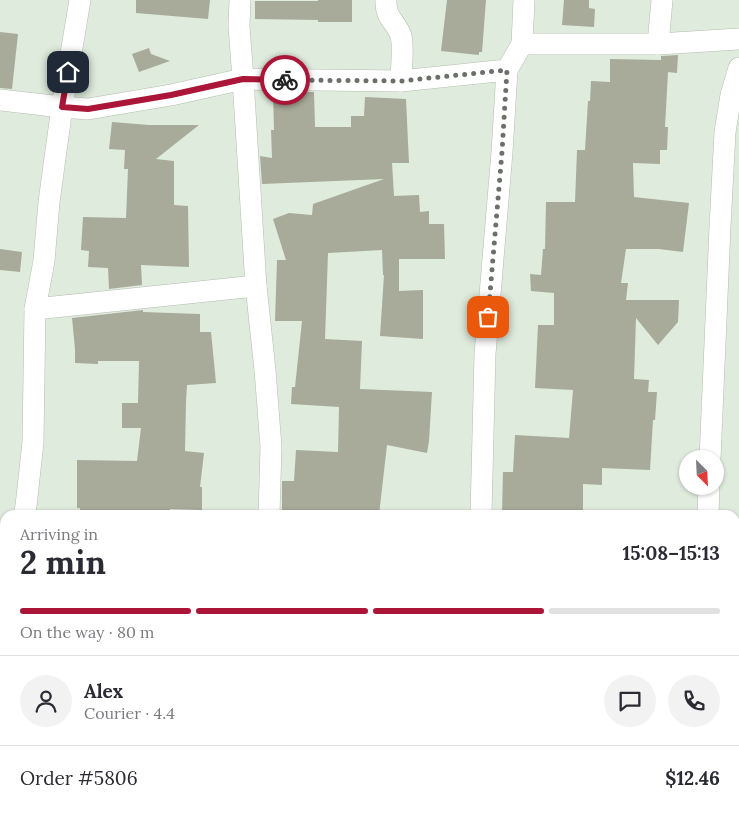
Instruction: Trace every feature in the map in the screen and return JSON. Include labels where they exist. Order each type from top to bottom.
[{"type":"street","points":[[25,510],[33,442],[35,309],[44,261],[49,202],[62,107],[80,0]]},
{"type":"street","points":[[240,0],[238,26],[256,286],[271,447],[269,510]]},
{"type":"street","points":[[386,0],[388,15],[401,37],[401,81]]},
{"type":"street","points":[[481,510],[486,354],[507,70],[522,44],[524,0]]},
{"type":"street","points":[[658,44],[662,0]]},
{"type":"street","points":[[522,44],[658,44],[739,39]]},
{"type":"street","points":[[710,450],[725,132],[731,95],[739,68]]},
{"type":"street","points":[[0,100],[88,109],[171,95],[243,79],[401,81],[507,70]]},
{"type":"street","points":[[35,309],[256,286]]},
{"type":"street","points":[[708,510],[709,495]]},
{"type":"building","points":[[136,0],[210,0],[208,19],[136,13]]},
{"type":"building","points":[[352,0],[352,22],[255,19],[255,1]]},
{"type":"building","points":[[447,0],[486,0],[482,52],[479,52],[479,55],[441,51]]},
{"type":"building","points":[[564,0],[589,0],[589,8],[595,9],[594,27],[562,25]]},
{"type":"building","points":[[0,32],[18,34],[12,89],[0,88]]},
{"type":"building","points":[[149,48],[151,54],[170,61],[139,72],[132,54]]},
{"type":"building","points":[[678,55],[677,73],[668,72],[665,127],[668,127],[667,150],[660,150],[660,164],[633,163],[634,197],[689,203],[683,252],[659,249],[626,249],[621,283],[628,283],[626,300],[679,300],[678,322],[658,345],[636,318],[634,379],[649,380],[648,392],[657,392],[650,470],[602,468],[602,485],[583,484],[583,510],[502,510],[503,472],[513,472],[515,435],[569,438],[573,390],[535,388],[538,325],[554,325],[554,293],[531,291],[530,274],[541,275],[543,249],[545,249],[546,202],[575,202],[577,150],[585,150],[591,81],[610,82],[610,59],[661,60],[661,56]]},
{"type":"building","points":[[273,92],[314,92],[315,127],[351,127],[351,116],[364,116],[365,97],[406,99],[409,163],[392,163],[394,196],[419,195],[420,212],[429,211],[429,224],[444,224],[445,259],[399,259],[399,291],[423,290],[423,339],[380,336],[384,275],[382,250],[328,253],[325,339],[362,341],[360,389],[432,392],[427,453],[387,445],[380,510],[282,510],[282,481],[294,481],[296,450],[338,452],[339,407],[291,404],[292,387],[295,387],[302,321],[275,321],[277,260],[286,260],[273,219],[289,213],[312,215],[313,204],[384,179],[262,184],[260,156],[272,158],[271,130],[274,130]]},
{"type":"building","points":[[112,122],[149,125],[199,125],[156,159],[174,161],[174,205],[188,206],[189,267],[141,265],[142,285],[109,289],[108,268],[88,267],[89,251],[81,250],[83,217],[126,218],[128,169],[124,169],[125,150],[109,149]]},
{"type":"building","points":[[0,249],[22,252],[20,272],[0,270]]},
{"type":"building","points":[[143,310],[143,312],[200,314],[200,332],[211,332],[216,383],[187,385],[185,451],[204,453],[200,487],[202,487],[202,510],[80,510],[80,508],[77,508],[77,460],[137,461],[141,428],[122,428],[122,403],[138,403],[139,361],[98,361],[98,364],[75,363],[72,318]]},
{"type":"way so far","points":[[285,80],[401,81],[507,70],[488,317]]},
{"type":"route","points":[[68,72],[62,107],[88,109],[171,95],[243,79],[285,80]]}]
